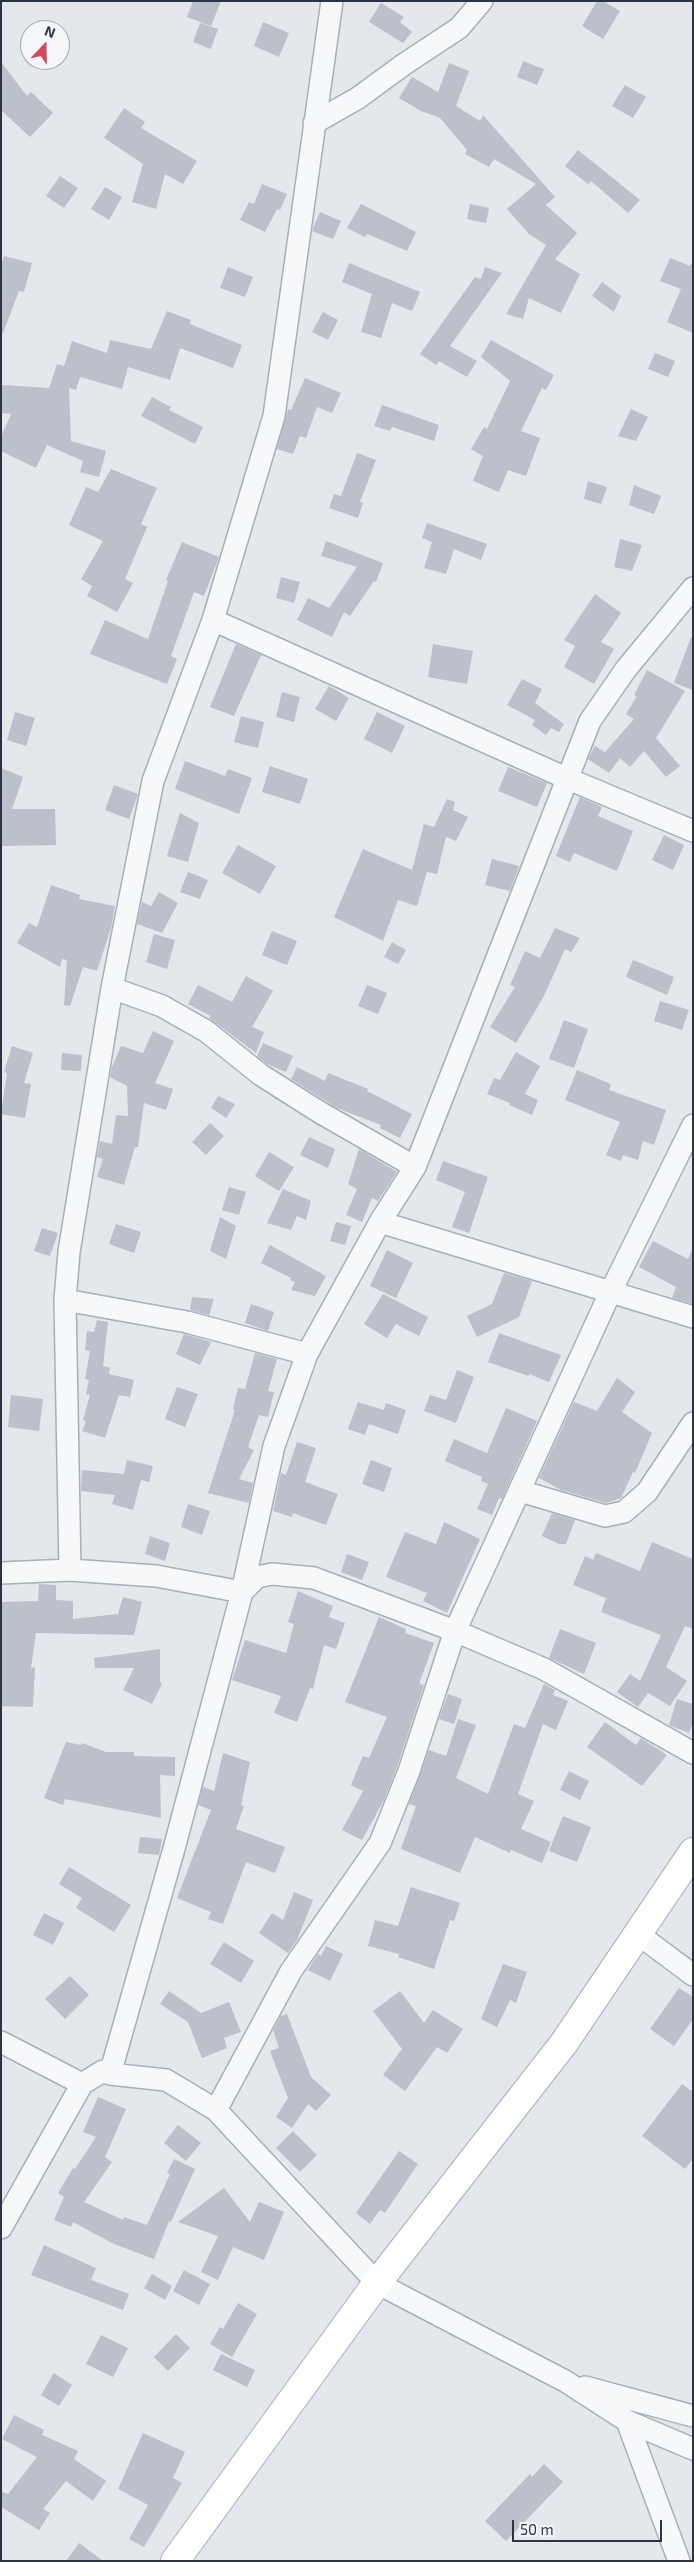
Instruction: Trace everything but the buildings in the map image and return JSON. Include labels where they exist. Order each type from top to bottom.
[{"type":"street","points":[[70,1570],[65,1300],[69,1252],[112,988],[153,780],[213,620],[274,416],[332,1]]},
{"type":"street","points":[[314,123],[358,98],[458,28],[482,1]]},
{"type":"street","points":[[110,2074],[175,1845],[242,1592],[274,1446],[307,1354],[380,1222],[415,1167],[590,720],[626,668],[693,588]]},
{"type":"street","points":[[213,620],[566,778],[693,831]]},
{"type":"street","points":[[112,988],[162,1006],[206,1031],[261,1075],[321,1113],[415,1167]]},
{"type":"street","points":[[216,2110],[291,1971],[380,1843],[409,1771],[455,1631],[610,1293],[693,1125]]},
{"type":"street","points":[[380,1222],[693,1317]]},
{"type":"street","points":[[65,1300],[186,1322],[307,1354]]},
{"type":"street","points":[[520,1491],[605,1516],[624,1512],[647,1492],[693,1423]]},
{"type":"street","points":[[1,1572],[70,1570],[156,1576],[242,1592]]},
{"type":"street","points":[[242,1592],[257,1577],[272,1574],[314,1578],[455,1631],[544,1669],[693,1753]]},
{"type":"street","points":[[175,2561],[377,2283],[564,2043],[693,1852]]},
{"type":"street","points":[[638,1934],[693,1974]]},
{"type":"street","points":[[1,2042],[82,2084]]},
{"type":"street","points":[[1,2228],[82,2084],[103,2071],[110,2074],[166,2080],[216,2110],[377,2283],[565,2382],[627,2421],[693,2449]]},
{"type":"street","points":[[565,2382],[693,2416]]},
{"type":"street","points":[[627,2421],[679,2561]]}]
